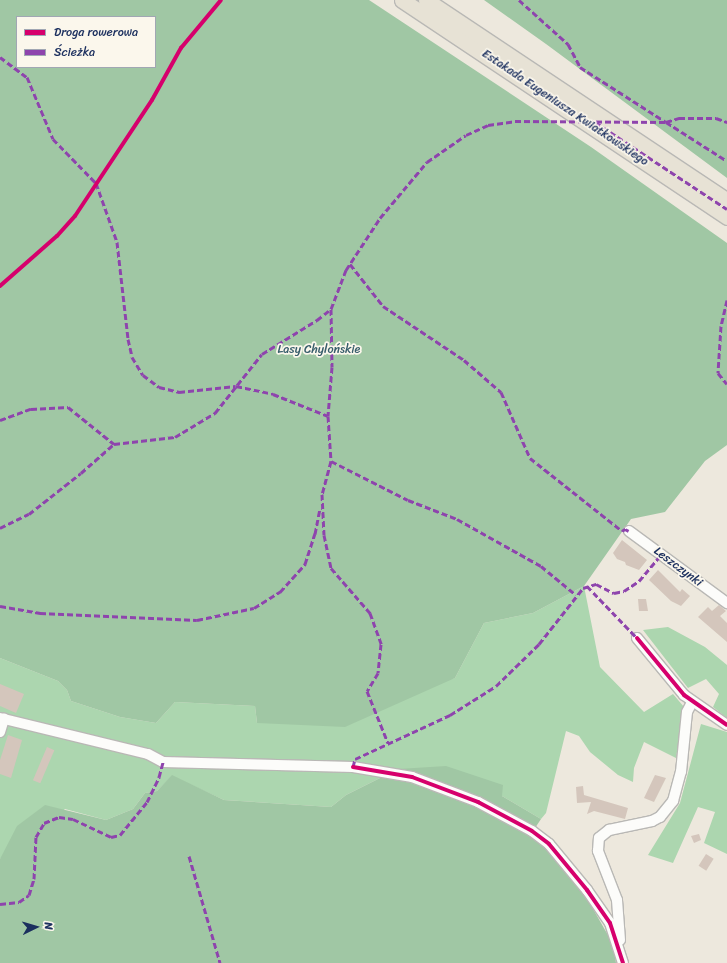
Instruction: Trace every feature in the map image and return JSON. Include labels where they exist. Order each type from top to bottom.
[{"type":"highway","name":"Estakada Eugeniusza Kwiatkowskiego","points":[[426,0],[727,201]]},
{"type":"highway","name":"Estakada Eugeniusza Kwiatkowskiego","points":[[404,1],[727,217]]},
{"type":"street","name":"Leszczynki","points":[[628,531],[727,603]]},
{"type":"street","points":[[637,638],[692,702],[727,726]]},
{"type":"street","points":[[623,963],[620,948],[617,900],[598,851],[599,838],[609,830],[652,821],[660,817],[673,802],[681,772],[687,712],[692,702]]},
{"type":"street","points":[[0,732],[2,718],[148,754],[163,762],[353,767],[412,777],[478,802],[532,831],[549,844],[587,890],[610,923],[620,948]]},
{"type":"green space","name":"Lasy Chylońskie","points":[[0,0],[369,0],[591,147],[727,243],[727,445],[705,461],[665,512],[631,519],[584,586],[533,613],[484,623],[455,678],[345,727],[257,723],[255,706],[175,702],[156,723],[120,717],[71,701],[67,690],[58,681],[0,658]]},
{"type":"green space","points":[[484,0],[727,0],[727,178],[546,44]]},
{"type":"green space","points":[[584,586],[600,667],[644,712],[673,694],[684,707],[676,758],[644,742],[634,768],[633,782],[618,775],[590,752],[579,736],[566,731],[546,813],[541,819],[502,796],[398,769],[346,795],[331,807],[224,800],[172,776],[157,791],[145,793],[133,809],[106,820],[65,809],[0,859],[0,658],[58,681],[67,690],[71,701],[120,717],[156,723],[175,702],[255,706],[257,723],[455,678],[484,623],[533,613]]},
{"type":"green space","points":[[668,627],[705,647],[727,665],[727,718],[713,707],[719,694],[706,679],[688,688],[643,630]]},
{"type":"green space","points":[[701,724],[727,732],[727,854],[704,843],[715,812],[698,807],[673,863],[648,855],[680,803]]},
{"type":"green space","points":[[446,766],[503,785],[502,796],[541,819],[535,828],[576,879],[613,944],[616,963],[0,963],[0,859],[17,826],[45,805],[106,820],[133,809],[145,793],[157,791],[172,775],[224,800],[331,807],[346,795],[398,769]]},
{"type":"building","points":[[622,540],[647,560],[639,570],[626,565],[625,562],[617,559],[613,553]]},
{"type":"building","points":[[658,570],[680,592],[682,589],[690,596],[681,606],[671,601],[649,580]]},
{"type":"building","points":[[638,599],[646,599],[648,611],[639,611]]},
{"type":"building","points":[[719,605],[726,611],[720,616],[727,623],[727,642],[698,617],[708,607],[712,611]]},
{"type":"building","points":[[0,684],[24,694],[16,713],[0,706]]},
{"type":"building","points":[[8,735],[22,740],[11,778],[0,774],[0,760]]},
{"type":"building","points":[[47,747],[54,750],[40,783],[33,780]]},
{"type":"building","points":[[655,775],[666,778],[654,802],[644,798]]},
{"type":"building","points":[[583,786],[584,795],[628,808],[625,819],[594,811],[587,814],[591,802],[577,803],[576,787]]},
{"type":"building","points":[[699,834],[701,840],[694,843],[691,836]]},
{"type":"building","points":[[706,854],[714,859],[706,871],[699,866]]},
{"type":"marked path","points":[[519,0],[568,44],[580,67],[666,122],[679,118],[716,118],[727,122]]},
{"type":"marked path","points":[[0,57],[27,77],[53,139],[96,183],[117,242],[128,339],[132,357],[143,375],[159,387],[179,392],[236,386],[273,394],[328,416]]},
{"type":"marked path","points":[[0,528],[29,514],[81,473],[114,444],[175,437],[215,413],[262,354],[317,320],[331,309],[346,270],[380,218],[427,162],[466,135],[488,125],[515,121],[666,122],[727,161]]},
{"type":"marked path","points":[[595,122],[727,209]]},
{"type":"marked path","points":[[350,264],[383,306],[464,360],[501,392],[530,458],[622,531],[625,529],[629,531]]},
{"type":"marked path","points":[[727,300],[721,326],[718,373],[727,384]]},
{"type":"marked path","points":[[331,309],[332,367],[328,416],[331,461],[322,494],[324,535],[331,568],[370,613],[381,644],[378,673],[367,691],[388,743]]},
{"type":"marked path","points":[[0,420],[31,409],[68,407],[114,444]]},
{"type":"marked path","points":[[331,461],[408,500],[457,519],[541,566],[576,595]]},
{"type":"marked path","points":[[0,606],[40,613],[197,620],[254,608],[280,592],[305,564],[315,534],[320,508]]},
{"type":"marked path","points":[[353,767],[355,759],[450,715],[496,686],[539,644],[583,588],[596,584],[614,593],[624,591],[639,581],[661,555]]},
{"type":"marked path","points":[[587,586],[637,638]]},
{"type":"marked path","points":[[0,904],[19,902],[29,895],[34,879],[36,837],[44,823],[59,817],[73,819],[111,837],[120,835],[147,802],[159,777],[163,762]]},
{"type":"marked path","points":[[189,856],[220,963]]},
{"type":"cycle path","points":[[0,286],[57,236],[75,216],[152,100],[181,48],[221,0]]},
{"type":"cycle path","points":[[637,638],[684,695],[727,725]]},
{"type":"cycle path","points":[[353,767],[412,777],[478,802],[532,831],[549,844],[587,890],[610,923],[623,963]]}]
